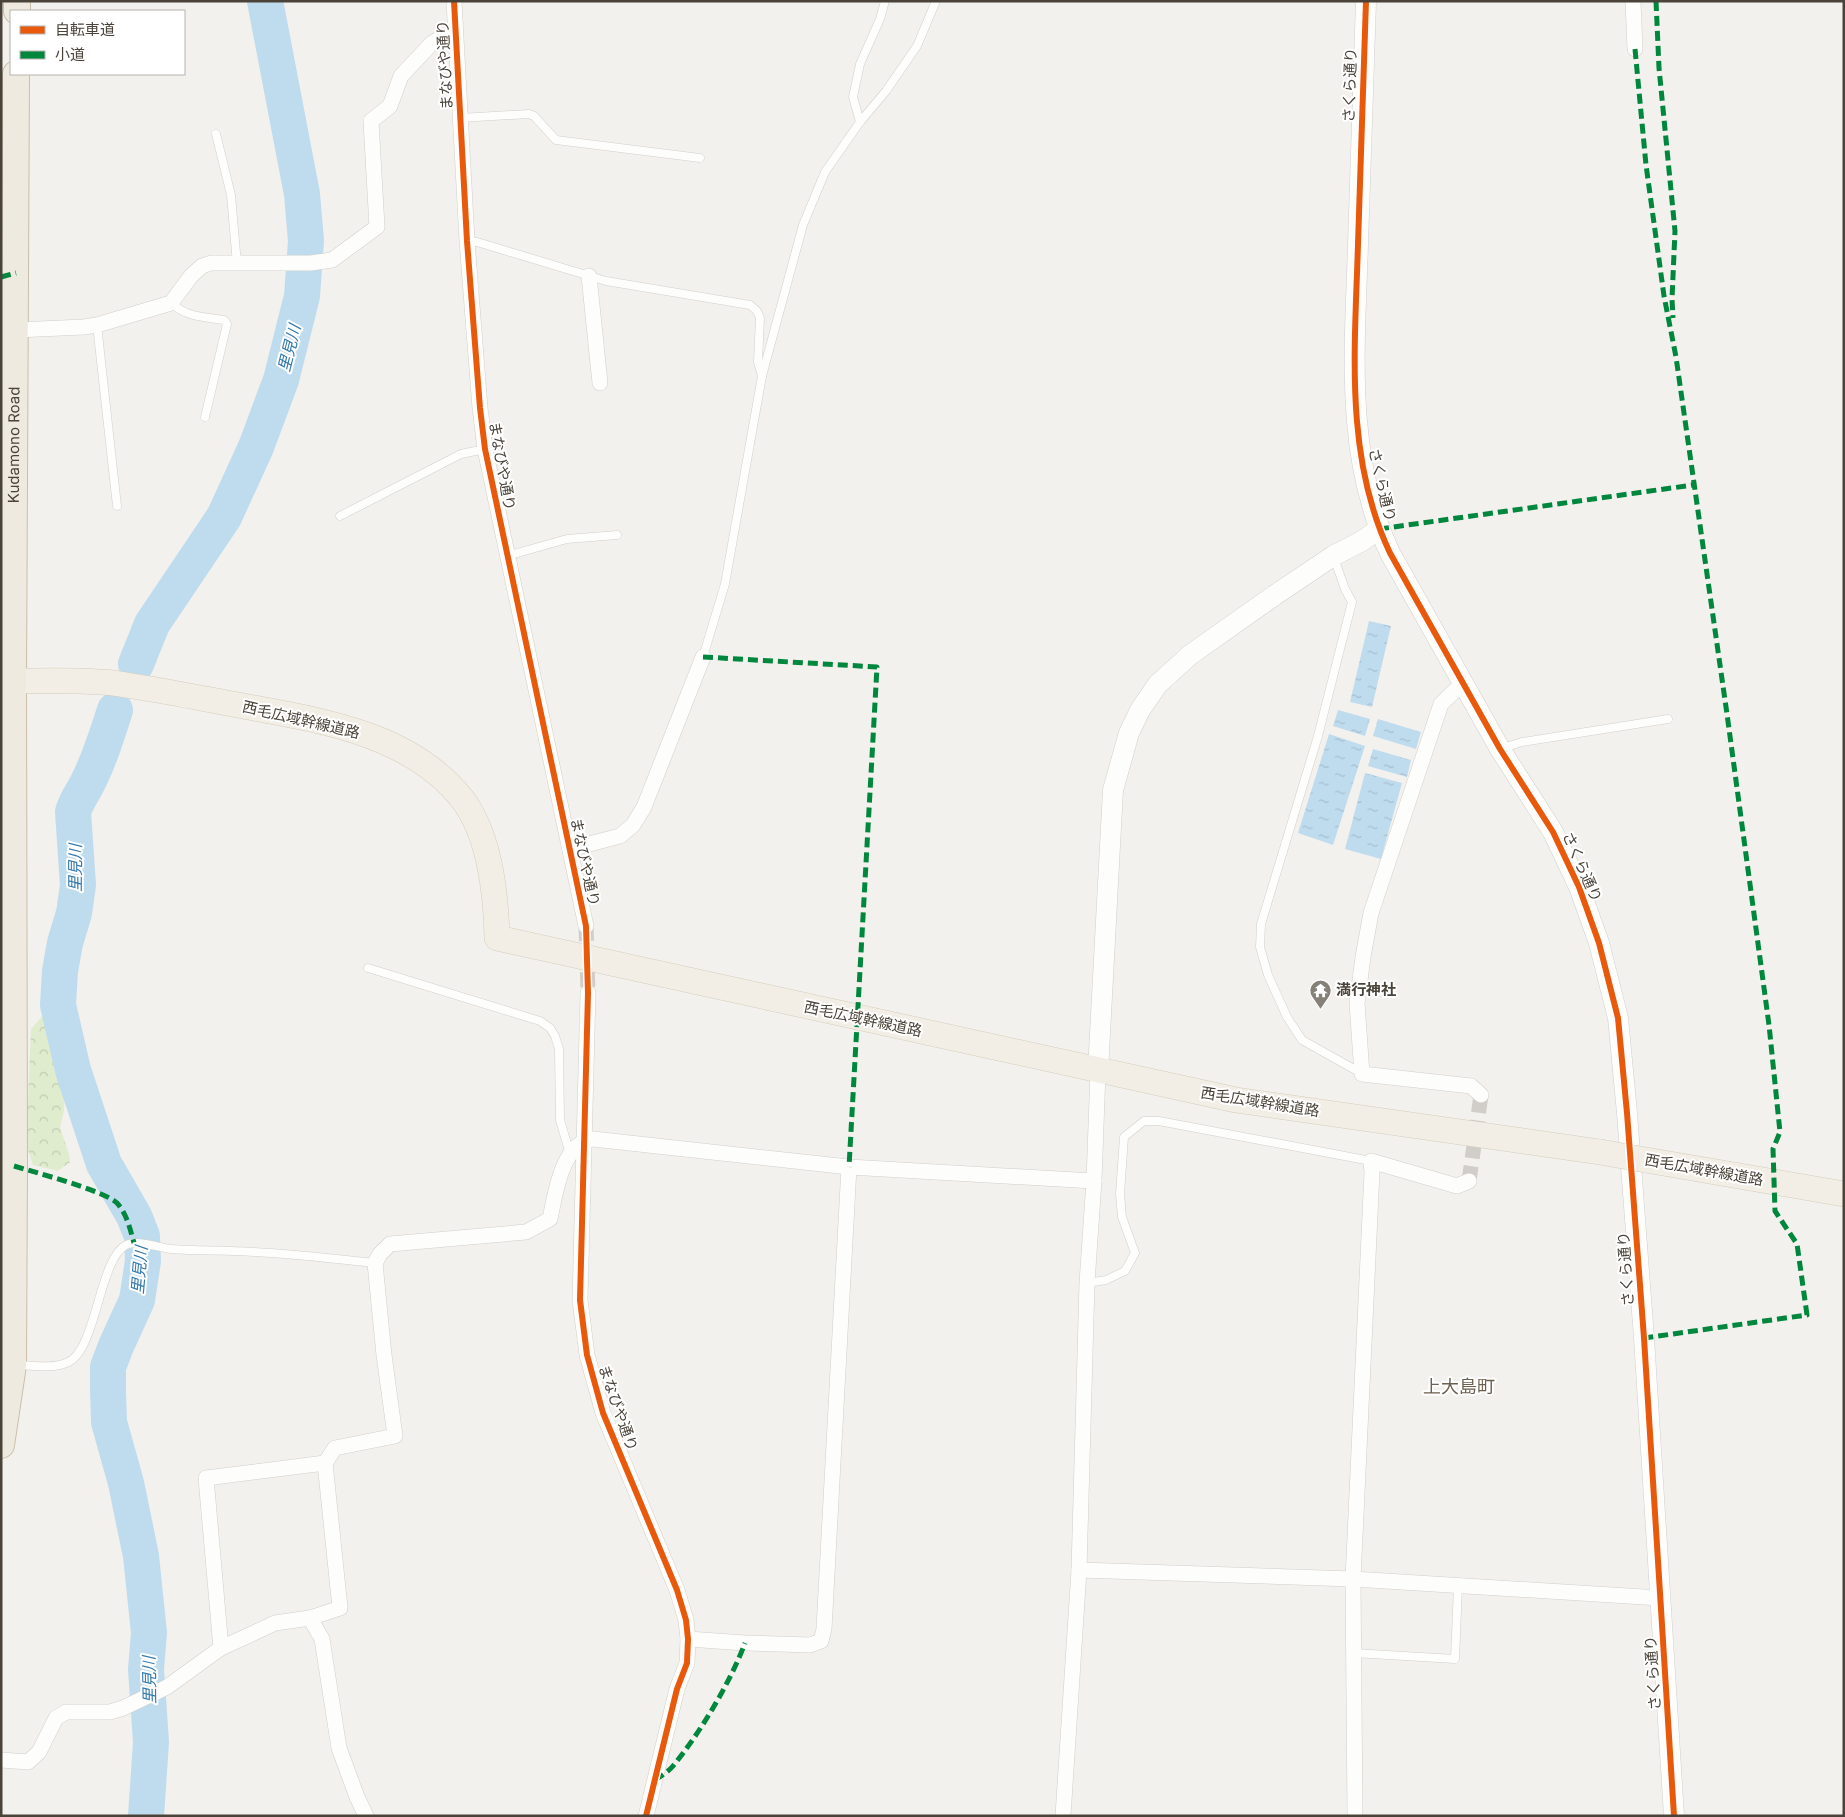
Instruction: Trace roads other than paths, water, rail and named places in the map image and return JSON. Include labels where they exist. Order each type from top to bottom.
[{"type":"highway","name":"Kudamono Road","points":[[1,1445],[13,1365],[13,681],[16,75]]},
{"type":"main road","name":"西毛広域幹線道路","points":[[13,681],[101,682],[151,689],[348,728],[403,751],[438,774],[463,801],[476,822],[486,854],[496,900],[497,938],[1236,1100],[1600,1152],[1844,1194]]},
{"type":"street","name":"まなびや通り","points":[[454,1],[467,241],[485,449],[586,926]]},
{"type":"street","name":"さくら通り","points":[[1366,1],[1354,375],[1360,457],[1369,497],[1379,529],[1407,585],[1500,749],[1553,832],[1579,887],[1599,943],[1618,1018],[1627,1113],[1674,1816]]},
{"type":"street","points":[[1633,1],[1635,49]]},
{"type":"street","points":[[16,330],[97,325],[171,303],[191,276],[202,266],[211,263],[311,263],[332,260],[377,228],[371,121],[390,106],[401,76],[432,43],[455,30]]},
{"type":"street","points":[[590,276],[600,383]]},
{"type":"street","points":[[1063,1816],[1079,1570],[1087,1283],[1094,1181],[1112,790],[1129,733],[1140,710],[1158,684],[1190,655],[1275,595],[1333,556],[1362,541],[1379,529]]},
{"type":"street","points":[[570,849],[620,836],[633,826],[644,807],[703,657]]},
{"type":"street","points":[[1462,684],[1442,704],[1372,913],[1363,957],[1357,1003],[1362,1074],[1471,1086],[1481,1095]]},
{"type":"street","name":"まなびや通り","points":[[588,993],[580,1300],[587,1355],[603,1414],[676,1590],[686,1620],[688,1639],[687,1663],[677,1689],[646,1816]]},
{"type":"street","points":[[1,1760],[28,1762],[39,1752],[56,1718],[66,1712],[110,1712],[133,1704],[167,1687],[221,1648],[275,1623],[310,1618],[340,1608],[325,1463],[335,1448],[395,1436],[384,1355],[375,1264],[380,1254],[390,1244],[526,1232],[550,1220],[561,1170],[570,1154],[584,1140],[592,1139],[849,1167],[1094,1181]]},
{"type":"street","points":[[1355,1816],[1353,1579],[1371,1161],[1457,1186],[1469,1181]]},
{"type":"street","points":[[688,1639],[810,1645],[821,1641],[824,1629],[849,1167]]},
{"type":"street","points":[[221,1648],[206,1478],[325,1463]]},
{"type":"street","points":[[1079,1570],[1353,1579],[1660,1598]]},
{"type":"street","points":[[310,1618],[322,1639],[339,1748],[366,1816]]},
{"type":"lane","points":[[860,122],[853,97],[860,64],[880,19],[885,1]]},
{"type":"lane","points":[[703,657],[725,584],[762,376],[803,225],[825,172],[917,46],[936,1]]},
{"type":"lane","points":[[460,118],[529,114],[534,116],[556,140],[700,158]]},
{"type":"lane","points":[[216,134],[231,195],[237,264]]},
{"type":"lane","points":[[467,241],[477,242],[606,281],[750,305],[760,318],[758,362],[762,376]]},
{"type":"lane","points":[[171,303],[179,310],[190,315],[224,320],[226,324],[205,418]]},
{"type":"lane","points":[[97,325],[117,506]]},
{"type":"lane","points":[[340,516],[461,454],[485,449]]},
{"type":"lane","points":[[507,556],[567,539],[617,535]]},
{"type":"lane","points":[[1333,556],[1345,589],[1352,602],[1318,736],[1262,924],[1260,947],[1268,975],[1287,1017],[1302,1040],[1362,1074]]},
{"type":"lane","points":[[1500,749],[1522,742],[1668,718]]},
{"type":"lane","points":[[368,968],[540,1020],[550,1028],[559,1049],[560,1120],[570,1154]]},
{"type":"lane","points":[[1087,1283],[1106,1280],[1125,1272],[1135,1253],[1122,1217],[1120,1194],[1124,1136],[1144,1121],[1159,1121],[1371,1161]]},
{"type":"lane","points":[[13,1365],[52,1366],[67,1363],[78,1355],[86,1338],[113,1260],[122,1248],[134,1242],[169,1249],[253,1251],[375,1264]]},
{"type":"lane","points":[[1354,1653],[1455,1659],[1458,1586]]},
{"type":"water","points":[[1369,621],[1391,626],[1372,707],[1350,702]]},
{"type":"water","points":[[1338,710],[1370,719],[1365,736],[1333,726]]},
{"type":"water","points":[[1378,719],[1421,732],[1416,749],[1373,736]]},
{"type":"water","points":[[1329,734],[1365,746],[1333,845],[1298,833]]},
{"type":"water","points":[[1373,749],[1411,760],[1407,777],[1368,766]]},
{"type":"water","points":[[1365,773],[1402,783],[1381,859],[1345,849]]},
{"type":"waterway","name":"里見川","points":[[136,664],[152,624],[224,517],[256,447],[281,380],[302,296],[306,241],[302,194],[265,1]]},
{"type":"waterway","name":"里見川","points":[[115,710],[95,766],[73,812],[78,885],[74,913],[65,943],[60,971],[58,1005],[73,1070],[104,1164],[134,1216],[142,1236],[143,1261],[137,1300],[108,1367],[108,1391],[109,1422],[126,1483],[141,1556],[149,1633],[146,1669],[151,1742],[146,1816]]},
{"type":"tunnel","points":[[586,926],[588,993]]},
{"type":"tunnel","points":[[1469,1181],[1481,1095]]},
{"type":"place","name":"満行神社","points":[[1320,1009]]},
{"type":"district","name":"上大島町","points":[[1459,1387]]}]
